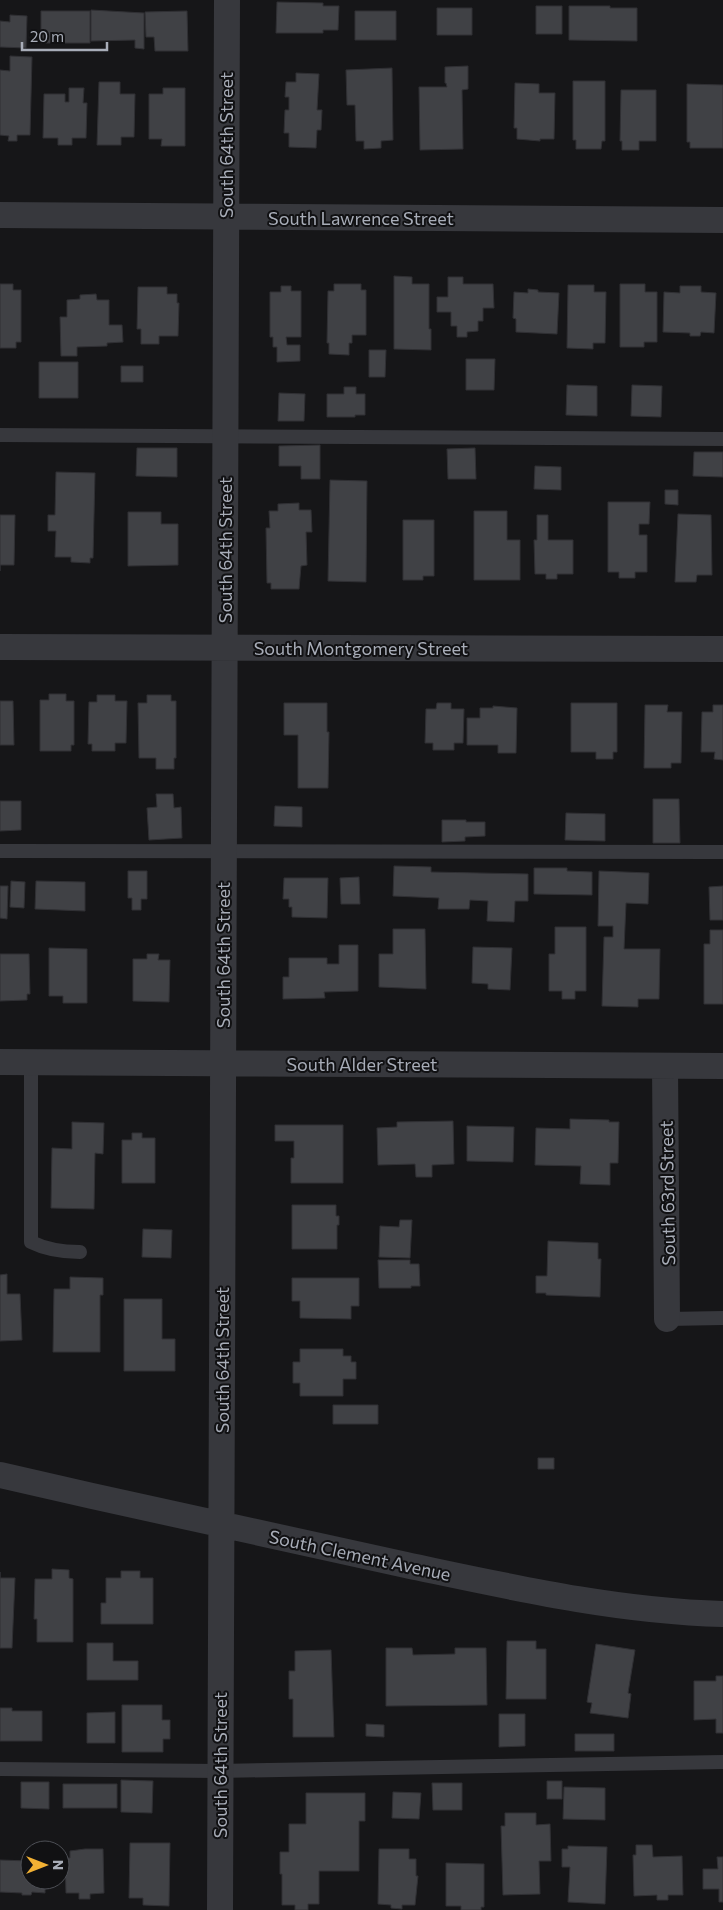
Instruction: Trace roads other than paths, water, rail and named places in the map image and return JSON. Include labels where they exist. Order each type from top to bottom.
[{"type":"street","name":"South 64th Street","points":[[220,1910],[228,0]]},
{"type":"street","name":"South Lawrence Street","points":[[0,215],[723,220]]},
{"type":"street","name":"South Montgomery Street","points":[[0,647],[723,649]]},
{"type":"street","name":"South Alder Street","points":[[0,1062],[723,1066]]},
{"type":"street","name":"South 63rd Street","points":[[665,1066],[667,1319]]},
{"type":"street","name":"South Clement Avenue","points":[[0,1475],[221,1526],[585,1601],[643,1609],[723,1614]]},
{"type":"lane","points":[[0,435],[723,439]]},
{"type":"lane","points":[[0,851],[723,852]]},
{"type":"lane","points":[[31,1062],[31,1242],[60,1252],[80,1252]]},
{"type":"lane","points":[[667,1319],[723,1318]]},
{"type":"lane","points":[[0,1769],[220,1771],[723,1762]]}]
